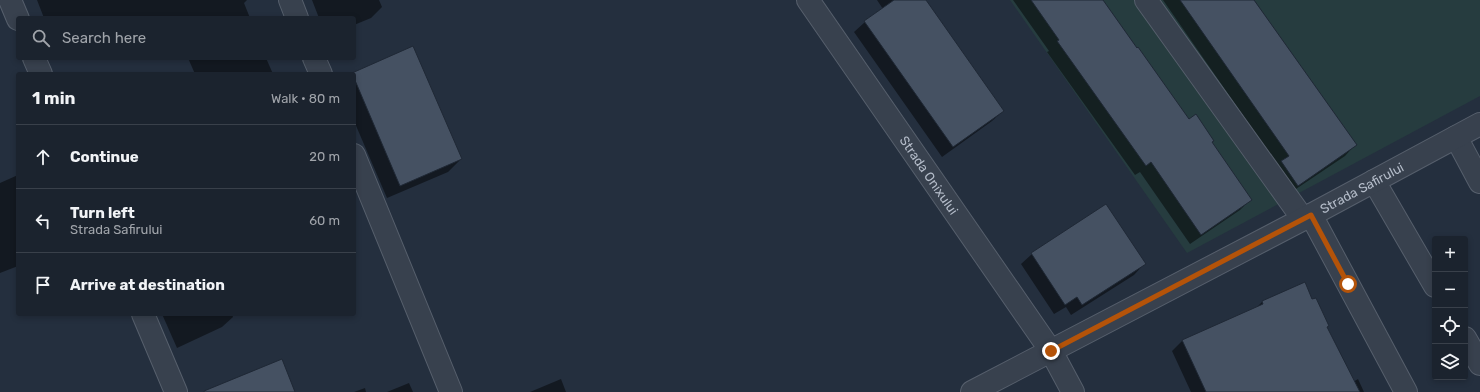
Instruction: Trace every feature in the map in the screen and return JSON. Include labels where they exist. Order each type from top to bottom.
[{"type":"street","points":[[10,0],[17,16]]},
{"type":"street","points":[[290,0],[297,16]]},
{"type":"street","name":"Strada Onixului","points":[[808,0],[1051,351]]},
{"type":"street","points":[[1146,0],[1307,217],[1406,392]]},
{"type":"street","points":[[35,60],[40,72]]},
{"type":"street","points":[[315,60],[319,72]]},
{"type":"street","name":"Strada Safirului","points":[[972,392],[1307,217],[1480,124]]},
{"type":"street","points":[[1456,137],[1480,182]]},
{"type":"street","points":[[356,160],[451,392]]},
{"type":"street","points":[[1374,181],[1432,281]]},
{"type":"street","points":[[144,316],[176,392]]},
{"type":"street","points":[[1468,343],[1480,364]]},
{"type":"street","points":[[1051,351],[1073,392]]},
{"type":"green space","points":[[1010,0],[1480,0],[1480,96],[1187,253]]},
{"type":"building","points":[[894,0],[926,0],[1004,111],[953,147],[864,21]]},
{"type":"building","points":[[1031,0],[1103,0],[1189,119],[1196,114],[1214,141],[1212,142],[1252,200],[1201,235],[1151,162],[1146,166],[1057,41],[1059,40]]},
{"type":"building","points":[[1180,0],[1254,0],[1357,145],[1298,186],[1281,161],[1289,156]]},
{"type":"building","points":[[413,46],[462,159],[400,186],[356,83],[356,72],[354,72]]},
{"type":"building","points":[[1106,204],[1146,264],[1082,305],[1077,297],[1065,305],[1031,253]]},
{"type":"building","points":[[1305,282],[1312,299],[1316,298],[1329,326],[1327,327],[1360,392],[1206,392],[1182,340],[1263,304],[1262,301]]},
{"type":"building","points":[[282,359],[295,392],[204,392],[204,391]]},
{"type":"route","points":[[1051,351],[1311,215],[1348,284]]}]
